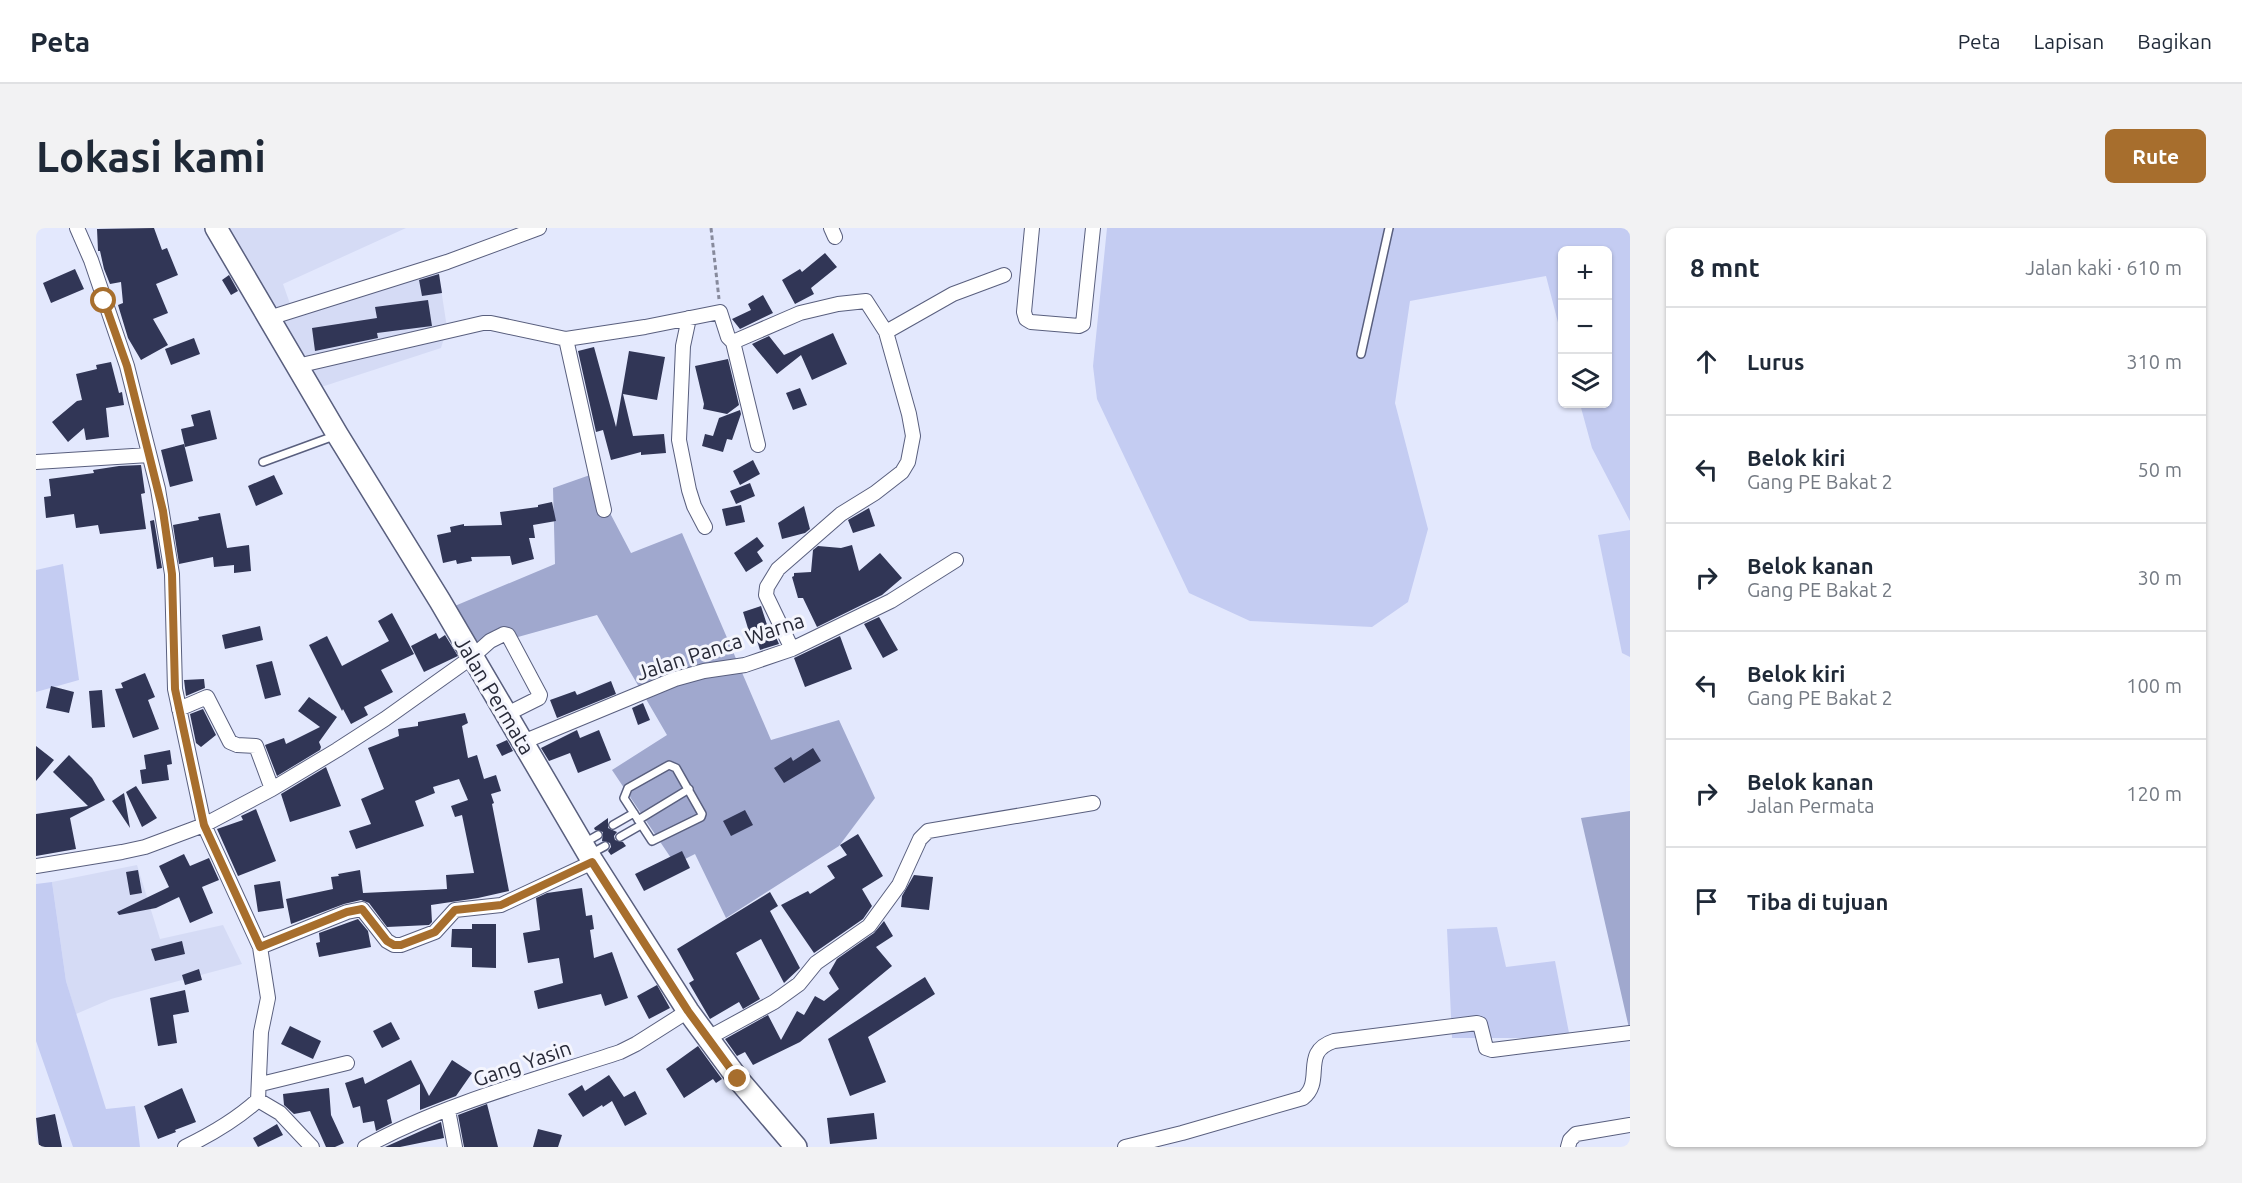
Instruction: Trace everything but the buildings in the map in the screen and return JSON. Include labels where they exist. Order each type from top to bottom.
[{"type":"main road","name":"Jalan Permata","points":[[216,228],[523,742],[593,848],[688,1011],[738,1079],[796,1147]]},
{"type":"street","points":[[77,228],[91,260],[127,366],[163,511],[170,562],[175,689],[204,825],[260,947],[268,998],[261,1032],[261,1084],[258,1100],[242,1115],[185,1147]]},
{"type":"street","points":[[269,318],[447,262],[538,228]]},
{"type":"street","points":[[1032,228],[1024,312],[1026,319],[1031,322],[1079,326],[1083,324],[1093,228]]},
{"type":"street","points":[[886,332],[953,294],[1004,275]]},
{"type":"street","points":[[733,342],[800,313],[866,301],[886,332],[909,414],[913,436],[908,462],[902,472],[875,493],[841,514],[778,569],[767,587],[766,595],[792,649]]},
{"type":"street","points":[[297,366],[474,324],[491,323],[566,339],[720,312],[728,337],[733,342],[758,445]]},
{"type":"street","points":[[689,318],[683,346],[679,441],[689,490],[705,527]]},
{"type":"street","points":[[566,339],[603,510]]},
{"type":"street","points":[[36,462],[149,455]]},
{"type":"street","name":"Jalan Panca Warna","points":[[523,742],[675,679],[745,664],[792,649],[891,601],[956,560]]},
{"type":"street","points":[[36,866],[145,847],[204,825],[272,789],[375,725],[472,657],[490,641],[504,634],[508,635],[540,695],[507,714]]},
{"type":"street","points":[[178,709],[207,696],[230,742],[237,745],[256,746],[272,789]]},
{"type":"street","points":[[708,1038],[774,1002],[799,984],[816,963],[869,926],[899,885],[920,839],[928,831],[1093,803]]},
{"type":"street","points":[[260,947],[347,912],[362,909],[387,941],[394,945],[401,945],[435,932],[455,910],[501,905],[593,848]]},
{"type":"street","name":"Gang Yasin","points":[[365,1147],[448,1110],[620,1052],[688,1011]]},
{"type":"street","points":[[1125,1147],[1303,1098],[1312,1086],[1315,1054],[1325,1044],[1334,1041],[1477,1023],[1480,1024],[1486,1048],[1492,1050],[1630,1033]]},
{"type":"street","points":[[261,1084],[347,1063]]},
{"type":"street","points":[[258,1100],[280,1113],[312,1147]]},
{"type":"street","points":[[448,1110],[455,1147]]},
{"type":"street","points":[[1568,1147],[1570,1140],[1576,1134],[1630,1125]]},
{"type":"lane","points":[[1361,354],[1389,228]]},
{"type":"lane","points":[[263,462],[337,434]]},
{"type":"lane","points":[[669,765],[676,768],[702,812],[700,817],[652,841],[637,820],[624,798],[625,793],[628,788],[669,765]]},
{"type":"lane","points":[[620,837],[637,820],[689,789]]},
{"type":"lane","points":[[613,825],[637,820]]},
{"type":"path","points":[[711,228],[720,312]]},
{"type":"shaded area","points":[[213,228],[406,228],[283,284],[294,315],[438,269],[447,328],[441,348],[312,390]]},
{"type":"shaded area","points":[[1107,228],[1630,228],[1630,521],[1592,448],[1581,408],[1612,408],[1612,246],[1558,246],[1558,322],[1546,276],[1410,301],[1395,403],[1428,529],[1408,602],[1372,627],[1250,621],[1189,593],[1097,399],[1093,366]]},
{"type":"shaded area","points":[[590,475],[631,553],[682,533],[771,740],[839,720],[875,798],[839,846],[726,918],[695,854],[675,864],[612,770],[667,735],[597,615],[475,649],[450,608],[555,564],[553,488]]},
{"type":"shaded area","points":[[1630,530],[1630,657],[1622,653],[1598,535]]},
{"type":"shaded area","points":[[63,564],[79,680],[36,692],[36,570]]},
{"type":"shaded area","points":[[1630,811],[1630,1028],[1629,1028],[1581,818]]},
{"type":"shaded area","points":[[137,865],[160,939],[223,925],[242,964],[111,999],[76,1014],[66,981],[52,882]]},
{"type":"shaded area","points":[[52,882],[66,981],[106,1109],[135,1106],[140,1147],[73,1147],[36,1041],[36,884]]},
{"type":"shaded area","points":[[1497,927],[1506,967],[1555,961],[1570,1038],[1452,1038],[1447,929]]},
{"type":"route","points":[[104,301],[127,366],[163,511],[172,574],[175,689],[204,825],[260,947],[359,909],[365,911],[387,941],[394,945],[401,945],[435,932],[455,910],[491,908],[501,905],[592,862],[688,1011],[738,1079]]}]
